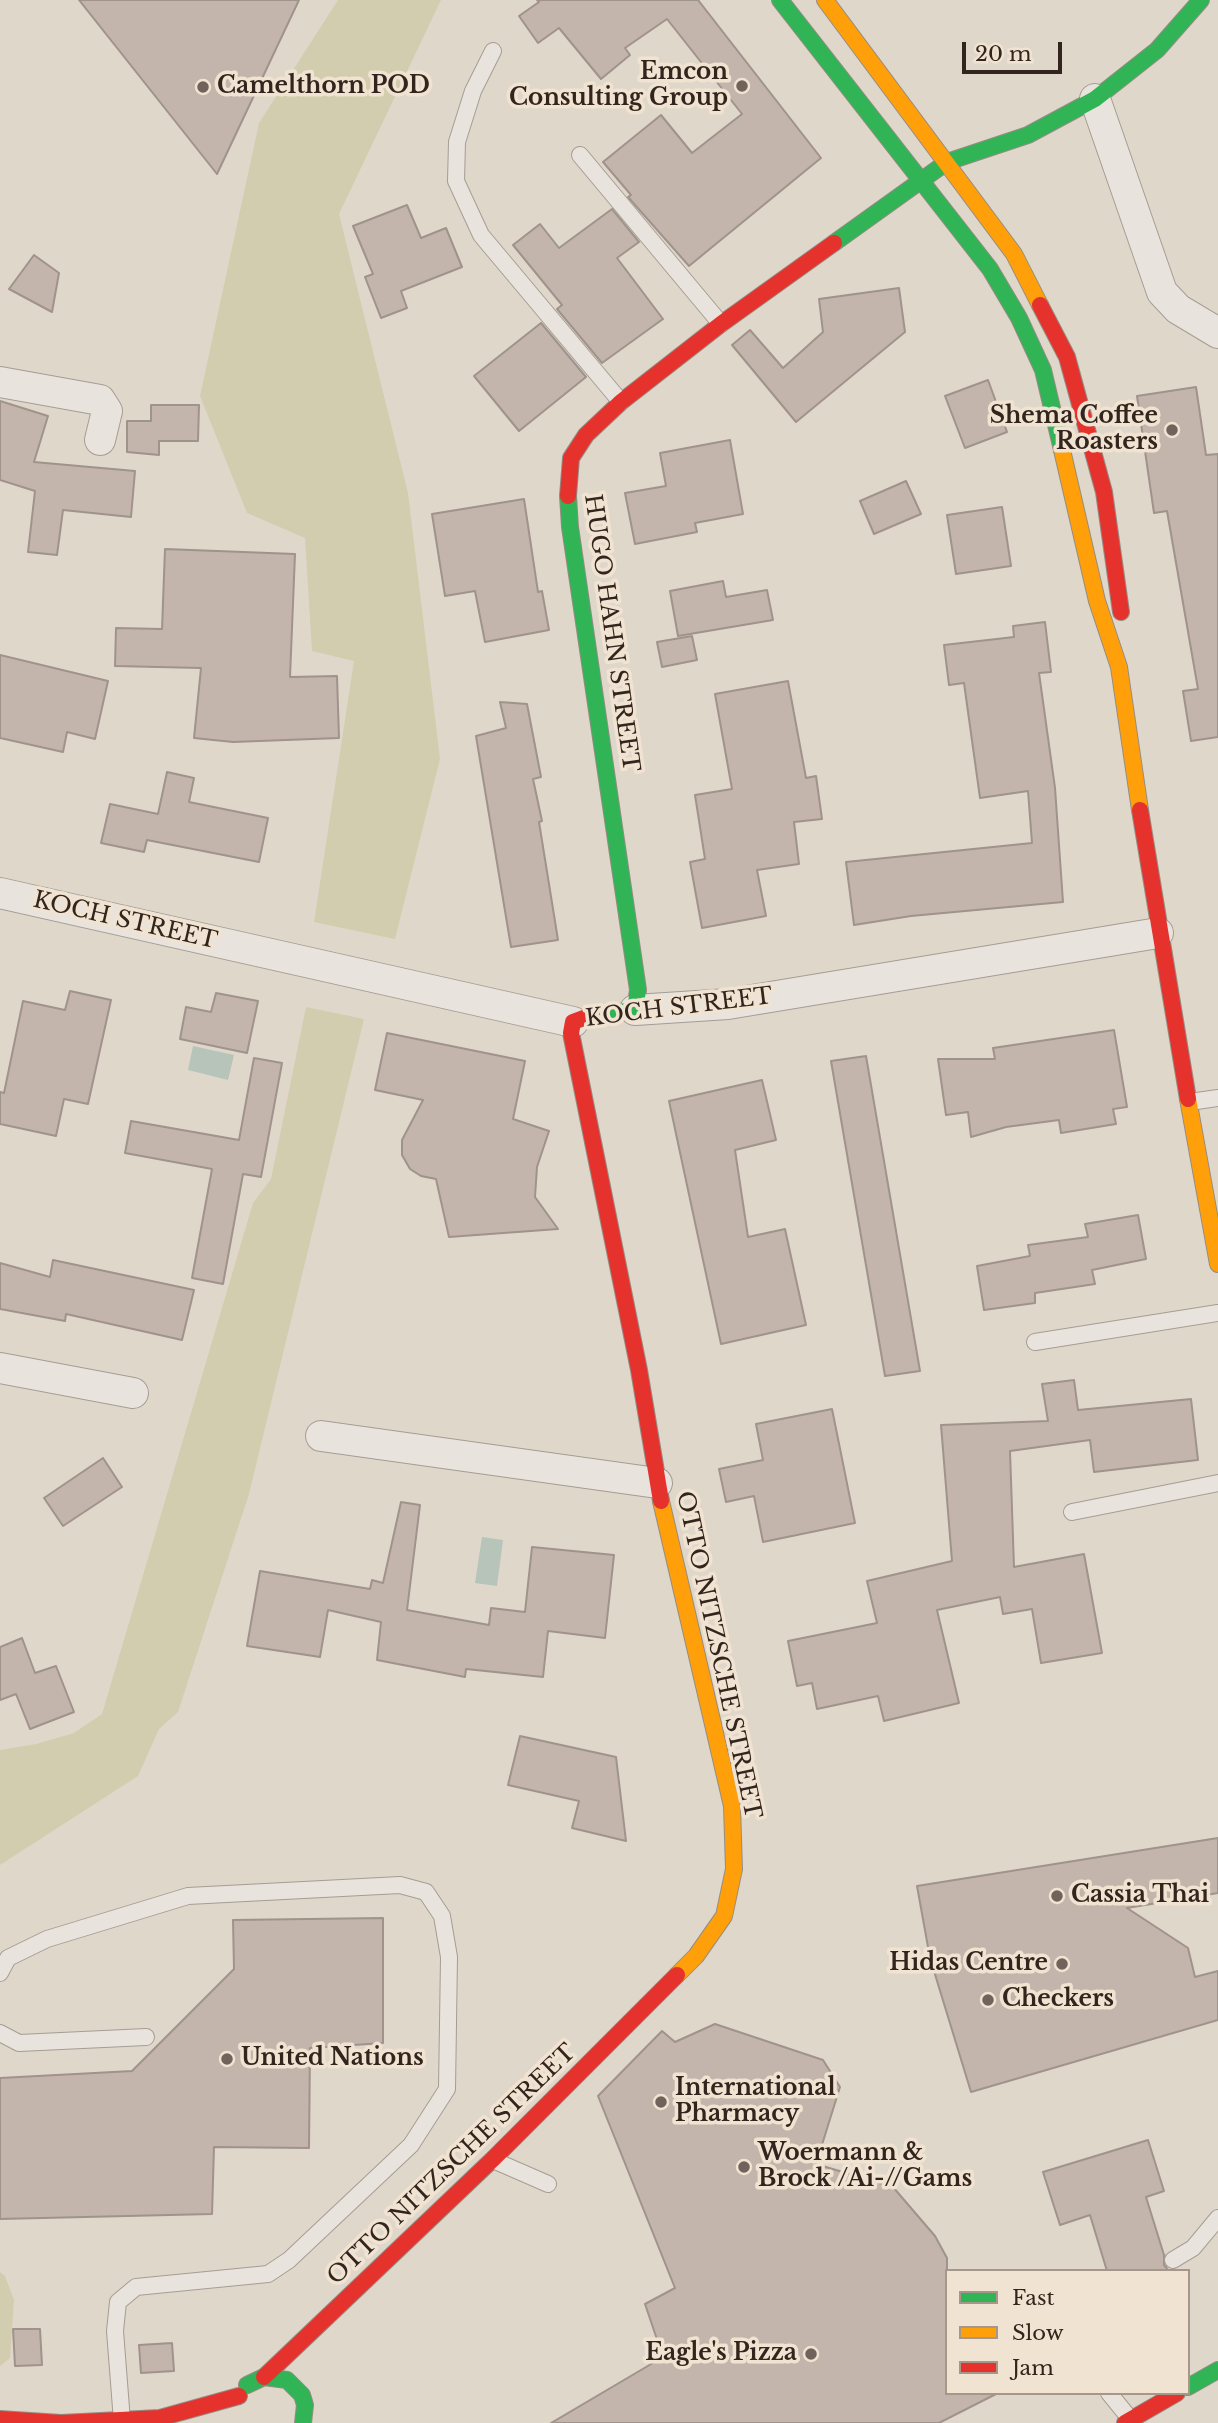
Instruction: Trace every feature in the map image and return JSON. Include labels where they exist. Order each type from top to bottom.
[{"type":"main road","points":[[780,0],[990,269],[1019,318],[1043,370],[1097,601],[1119,667]]},
{"type":"main road","points":[[825,0],[1014,254],[1067,357],[1104,492],[1121,596],[1119,667],[1158,933],[1218,1264]]},
{"type":"main road","name":"HUGO HAHN STREET","points":[[635,1010],[638,990],[636,962],[572,540],[568,488],[571,457],[586,435],[621,402],[722,324],[922,179],[947,162],[1028,135],[1095,99],[1157,50],[1203,0]]},
{"type":"main road","name":"KOCH STREET","points":[[573,1021],[586,1016],[635,1010]]},
{"type":"main road","name":"OTTO NITZSCHE STREET","points":[[239,2396],[245,2387],[264,2377],[428,2218],[492,2160],[687,1965],[724,1916],[734,1868],[732,1806],[657,1483],[639,1370],[571,1033],[573,1021]]},
{"type":"main road","name":"OTTO NITZSCHE STREET","points":[[314,2350],[332,2313]]},
{"type":"main road","points":[[1190,2386],[1218,2370]]},
{"type":"main road","points":[[264,2377],[299,2381],[305,2404],[303,2423]]},
{"type":"main road","points":[[1128,2421],[1174,2395]]},
{"type":"main road","points":[[0,2419],[61,2423],[160,2418],[239,2396],[236,2416]]},
{"type":"main road","points":[[160,2418],[187,2423]]},
{"type":"street","points":[[1095,99],[1162,292],[1178,309],[1218,332]]},
{"type":"street","points":[[0,382],[100,400],[107,411],[100,440]]},
{"type":"street","name":"KOCH STREET","points":[[0,893],[573,1021]]},
{"type":"street","name":"KOCH STREET","points":[[635,1010],[728,1004],[1158,933]]},
{"type":"street","points":[[0,1368],[133,1393]]},
{"type":"street","points":[[321,1436],[657,1483]]},
{"type":"lane","points":[[1203,0],[1218,6]]},
{"type":"lane","points":[[493,51],[473,91],[457,142],[456,181],[481,235],[621,402]]},
{"type":"lane","points":[[580,155],[722,324]]},
{"type":"lane","points":[[1190,1102],[1218,1098]]},
{"type":"lane","points":[[1035,1342],[1218,1313]]},
{"type":"lane","points":[[1072,1512],[1218,1483]]},
{"type":"lane","points":[[732,1806],[754,1805]]},
{"type":"lane","points":[[0,1973],[8,1958],[47,1939],[188,1896],[400,1885],[426,1892],[442,1916],[449,1957],[447,2089],[411,2145],[289,2260],[268,2274],[136,2287],[118,2302],[115,2331],[122,2421]]},
{"type":"lane","points":[[0,2033],[19,2043],[146,2037]]},
{"type":"lane","points":[[492,2160],[548,2184]]},
{"type":"lane","points":[[1173,2260],[1193,2248],[1218,2218]]},
{"type":"lane","points":[[1110,2395],[1128,2421]]},
{"type":"shaded area","points":[[338,0],[441,0],[339,214],[408,493],[440,759],[395,939],[314,922],[354,661],[312,651],[305,538],[247,513],[200,396],[259,123]]},
{"type":"shaded area","points":[[306,1007],[364,1019],[249,1494],[178,1712],[159,1729],[138,1776],[0,1865],[0,1750],[36,1744],[74,1733],[102,1714],[253,1203],[271,1179]]},
{"type":"shaded area","points":[[193,1046],[234,1055],[228,1080],[188,1070]]},
{"type":"shaded area","points":[[482,1537],[503,1540],[497,1586],[475,1583]]},
{"type":"shaded area","points":[[0,2272],[5,2276],[14,2300],[10,2358],[0,2366]]},
{"type":"building","name":"Camelthorn POD","points":[[79,0],[299,0],[217,174]]},
{"type":"building","points":[[537,0],[698,0],[821,158],[689,266],[628,197],[631,195],[603,162],[661,115],[692,153],[742,114],[667,19],[625,48],[630,55],[601,79],[559,28],[538,43],[519,16],[539,2]]},
{"type":"building","points":[[407,205],[421,238],[446,228],[462,267],[401,291],[407,308],[381,318],[365,277],[373,274],[353,226]]},
{"type":"building","points":[[612,209],[639,242],[617,258],[663,319],[602,363],[557,309],[562,305],[513,245],[540,224],[559,248]]},
{"type":"building","points":[[34,255],[59,273],[52,312],[9,289]]},
{"type":"building","points":[[899,288],[905,332],[796,422],[732,345],[750,330],[783,368],[823,332],[819,299]]},
{"type":"building","points":[[541,323],[586,377],[519,431],[474,376]]},
{"type":"building","points":[[988,380],[1007,432],[965,448],[945,396]]},
{"type":"building","points":[[1196,387],[1206,455],[1218,454],[1218,737],[1191,741],[1183,691],[1198,689],[1167,511],[1154,513],[1137,396]]},
{"type":"building","points":[[0,401],[48,416],[34,462],[135,471],[131,517],[63,510],[57,555],[28,552],[35,491],[0,480]]},
{"type":"building","points":[[151,405],[199,405],[198,441],[159,441],[159,455],[127,452],[127,421],[151,421]]},
{"type":"building","points":[[730,440],[743,514],[695,523],[697,532],[635,544],[625,493],[666,486],[660,453]]},
{"type":"building","points":[[906,481],[921,514],[874,534],[860,501]]},
{"type":"building","points":[[524,499],[538,592],[542,591],[549,630],[485,642],[475,591],[445,596],[432,514]]},
{"type":"building","points":[[1002,507],[1011,566],[956,574],[947,515]]},
{"type":"building","points":[[165,549],[295,554],[290,677],[337,676],[339,738],[233,742],[194,738],[201,668],[115,666],[116,628],[162,629]]},
{"type":"building","points":[[723,581],[726,597],[767,590],[773,620],[678,636],[670,591]]},
{"type":"building","points":[[1045,622],[1051,672],[1039,673],[1055,788],[1063,902],[911,916],[854,925],[846,862],[1032,843],[1028,791],[980,798],[964,683],[949,685],[944,645],[1014,637],[1013,626]]},
{"type":"building","points":[[692,636],[697,660],[662,667],[657,642]]},
{"type":"building","points":[[0,655],[108,681],[95,739],[67,732],[63,752],[0,738]]},
{"type":"building","points":[[788,681],[806,778],[816,776],[822,819],[794,822],[799,864],[757,870],[766,916],[702,928],[690,862],[705,859],[695,795],[732,789],[715,694]]},
{"type":"building","points":[[500,702],[527,704],[541,777],[533,779],[542,821],[539,822],[558,940],[511,947],[476,736],[506,728]]},
{"type":"building","points":[[167,772],[194,778],[189,802],[268,818],[259,862],[147,840],[144,852],[101,843],[110,804],[158,814]]},
{"type":"building","points":[[70,991],[111,1000],[88,1104],[64,1099],[56,1136],[0,1124],[0,1092],[4,1093],[23,1001],[65,1010]]},
{"type":"building","points":[[216,993],[258,1001],[247,1053],[180,1039],[186,1007],[211,1012]]},
{"type":"building","points":[[1114,1030],[1127,1107],[1113,1109],[1116,1124],[1061,1133],[1059,1120],[1006,1127],[971,1137],[968,1112],[946,1115],[938,1059],[995,1059],[993,1048]]},
{"type":"building","points":[[387,1033],[525,1061],[513,1119],[549,1131],[537,1167],[535,1197],[558,1229],[449,1237],[436,1179],[421,1176],[410,1169],[402,1155],[402,1140],[423,1100],[375,1090]]},
{"type":"building","points":[[866,1056],[920,1371],[885,1376],[831,1061]]},
{"type":"building","points":[[254,1058],[282,1063],[261,1177],[243,1174],[223,1284],[192,1278],[212,1169],[125,1153],[131,1121],[239,1140]]},
{"type":"building","points":[[762,1080],[776,1140],[735,1150],[748,1237],[785,1229],[806,1325],[721,1344],[669,1101]]},
{"type":"building","points":[[1138,1215],[1146,1259],[1092,1270],[1095,1284],[1035,1293],[1035,1303],[984,1310],[977,1266],[1030,1256],[1028,1245],[1088,1237],[1085,1224]]},
{"type":"building","points":[[53,1260],[194,1290],[182,1340],[66,1314],[65,1321],[0,1309],[0,1263],[50,1277]]},
{"type":"building","points":[[1074,1380],[1078,1410],[1191,1399],[1198,1460],[1094,1472],[1090,1440],[1010,1451],[1014,1567],[1084,1554],[1102,1653],[1041,1663],[1032,1609],[1003,1614],[1000,1597],[937,1610],[959,1703],[884,1721],[878,1696],[817,1709],[812,1683],[797,1686],[788,1641],[877,1623],[867,1581],[952,1561],[941,1425],[1048,1421],[1042,1384]]},
{"type":"building","points":[[832,1409],[855,1523],[763,1542],[754,1496],[726,1502],[719,1469],[763,1460],[756,1424]]},
{"type":"building","points":[[103,1458],[122,1487],[63,1526],[44,1498]]},
{"type":"building","points":[[401,1502],[420,1505],[407,1610],[489,1625],[491,1608],[525,1612],[532,1547],[614,1555],[605,1638],[548,1631],[543,1677],[466,1669],[465,1677],[377,1660],[381,1622],[328,1610],[320,1657],[247,1646],[260,1571],[370,1589],[372,1580],[383,1583]]},
{"type":"building","points":[[22,1638],[35,1673],[56,1666],[74,1712],[30,1729],[16,1694],[0,1700],[0,1647]]},
{"type":"building","points":[[520,1736],[616,1757],[626,1841],[572,1828],[579,1801],[508,1785]]},
{"type":"building","name":"Hidas Centre","points":[[1218,1838],[1218,1893],[1127,1908],[1188,1948],[1195,1977],[1218,1971],[1218,2020],[971,2092],[930,1958],[917,1886]]},
{"type":"building","name":"United Nations","points":[[383,1918],[383,2043],[310,2048],[309,2148],[214,2147],[212,2214],[0,2219],[0,2078],[132,2071],[234,1969],[233,1920]]},
{"type":"building","points":[[715,2024],[823,2060],[840,2087],[816,2164],[893,2187],[935,2236],[947,2258],[945,2395],[994,2395],[939,2423],[551,2423],[663,2357],[645,2304],[675,2288],[598,2096],[662,2031],[675,2042]]},
{"type":"building","points":[[1148,2140],[1164,2191],[1146,2197],[1167,2269],[1106,2269],[1090,2215],[1060,2225],[1043,2172]]},
{"type":"building","points":[[13,2329],[40,2329],[42,2365],[15,2366]]},
{"type":"building","points":[[172,2343],[174,2371],[141,2373],[139,2345]]},
{"type":"traffic: fast","points":[[780,0],[990,269],[1019,318],[1043,370],[1062,450]]},
{"type":"traffic: fast","points":[[834,243],[947,162],[1028,135],[1095,99],[1157,50],[1201,0]]},
{"type":"traffic: fast","points":[[568,496],[570,527],[638,990],[635,1010],[589,1016]]},
{"type":"traffic: fast","points":[[1190,2386],[1218,2370]]},
{"type":"traffic: fast","points":[[247,2385],[264,2377],[287,2380],[302,2395],[305,2405],[303,2423]]},
{"type":"traffic: slow","points":[[825,0],[1014,254],[1040,305]]},
{"type":"traffic: slow","points":[[1062,450],[1097,601],[1119,667],[1140,810]]},
{"type":"traffic: slow","points":[[1188,1099],[1218,1264]]},
{"type":"traffic: slow","points":[[661,1501],[732,1806],[734,1869],[724,1916],[696,1956],[677,1975]]},
{"type":"traffic: jam","points":[[568,496],[571,458],[586,435],[621,402],[721,324],[834,243]]},
{"type":"traffic: jam","points":[[1040,305],[1067,357],[1104,492],[1121,612]]},
{"type":"traffic: jam","points":[[1140,810],[1188,1099]]},
{"type":"traffic: jam","points":[[589,1016],[573,1022],[571,1033],[639,1370],[661,1501]]},
{"type":"traffic: jam","points":[[264,2377],[492,2160],[677,1975]]},
{"type":"traffic: jam","points":[[1125,2423],[1174,2395]]},
{"type":"traffic: jam","points":[[0,2419],[61,2423],[160,2418],[239,2396]]},
{"type":"place","name":"Emcon Consulting Group","points":[[742,86]]},
{"type":"place","name":"Camelthorn POD","points":[[203,87]]},
{"type":"place","name":"Shema Coffee Roasters","points":[[1172,430]]},
{"type":"place","name":"Cassia Thai","points":[[1057,1896]]},
{"type":"place","name":"Hidas Centre","points":[[1062,1964]]},
{"type":"place","name":"Checkers","points":[[988,2000]]},
{"type":"place","name":"United Nations","points":[[227,2059]]},
{"type":"place","name":"International Pharmacy","points":[[661,2102]]},
{"type":"place","name":"Woermann & Brock /Ai-//Gams","points":[[744,2167]]},
{"type":"place","name":"Eagle's Pizza","points":[[811,2354]]}]
